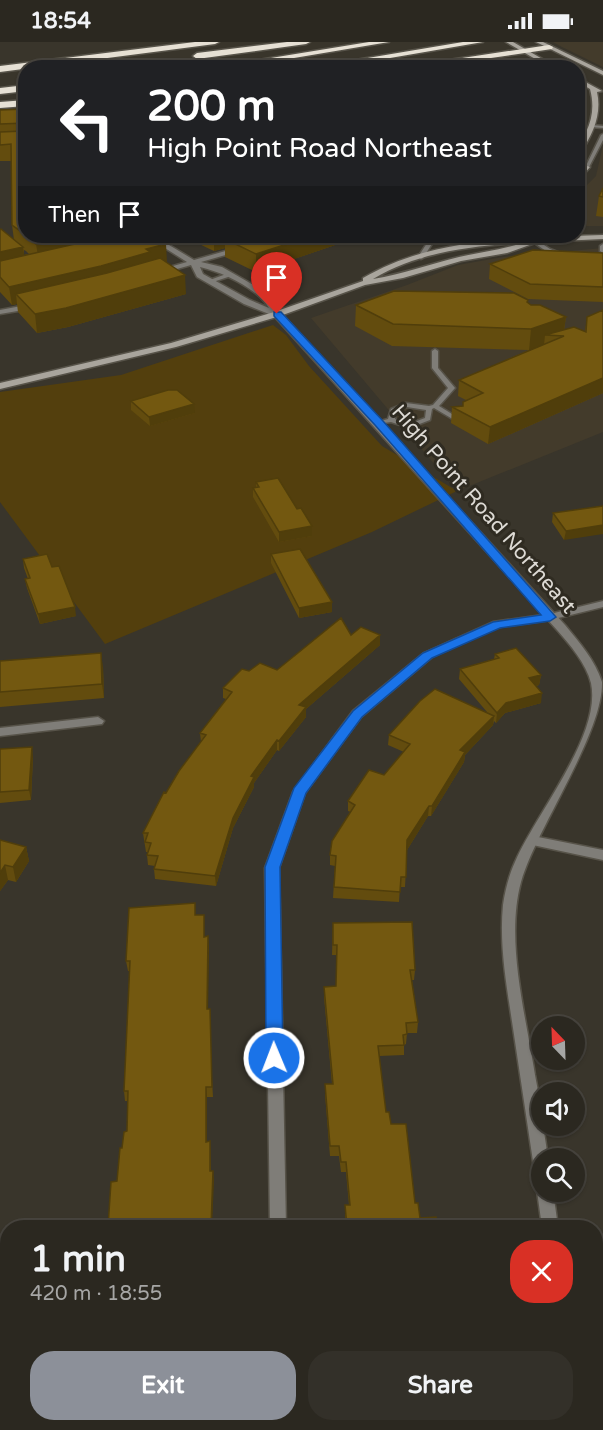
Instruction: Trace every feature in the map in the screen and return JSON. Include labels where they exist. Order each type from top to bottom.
[{"type":"highway","points":[[72,60],[215,42]]},
{"type":"highway","points":[[182,58],[306,42]]},
{"type":"highway","points":[[267,60],[386,42]]},
{"type":"highway","points":[[363,60],[479,42]]},
{"type":"highway","points":[[459,60],[549,47]]},
{"type":"highway","points":[[0,69],[18,67]]},
{"type":"highway","points":[[0,77],[18,76]]},
{"type":"highway","points":[[0,91],[18,89]]},
{"type":"highway","points":[[0,107],[18,106]]},
{"type":"main road","points":[[509,42],[541,60]]},
{"type":"main road","points":[[539,42],[576,60]]},
{"type":"main road","points":[[585,64],[603,73]]},
{"type":"main road","points":[[585,84],[603,93]]},
{"type":"main road","points":[[585,139],[597,109],[593,88]]},
{"type":"main road","points":[[585,237],[603,237]]},
{"type":"main road","points":[[363,283],[384,268],[421,257],[489,243]]},
{"type":"main road","points":[[0,386],[163,347],[277,314],[363,283],[403,276],[451,262],[504,251],[524,243]]},
{"type":"street","points":[[162,243],[194,263],[200,275],[247,302],[277,314]]},
{"type":"street","points":[[150,275],[246,246]]},
{"type":"street","name":"High Point Road Northeast","points":[[194,263],[219,269],[266,297],[277,314],[385,422],[588,663],[597,685],[599,706],[595,724],[578,766],[559,803],[521,862],[513,889],[508,945],[539,1148]]},
{"type":"street","points":[[0,312],[40,304]]},
{"type":"street","points":[[278,1220],[273,867],[299,792],[357,714],[428,655],[497,624],[550,617],[603,604]]},
{"type":"street","points":[[0,732],[98,721]]},
{"type":"street","points":[[533,841],[603,855]]},
{"type":"street","points":[[547,1202],[549,1220]]},
{"type":"lane","points":[[592,126],[603,127]]},
{"type":"lane","points":[[587,167],[603,135]]},
{"type":"lane","points":[[421,257],[430,243]]},
{"type":"lane","points":[[542,243],[548,250],[571,258]]},
{"type":"lane","points":[[603,246],[603,251]]},
{"type":"lane","points":[[210,280],[229,275]]},
{"type":"lane","points":[[435,351],[435,368],[452,388]]},
{"type":"lane","points":[[458,420],[432,407],[406,405],[393,410],[385,422],[409,426],[428,419],[432,407],[452,388],[463,384]]},
{"type":"shaded area","points":[[553,42],[603,42],[603,67],[562,47]]},
{"type":"shaded area","points":[[603,145],[603,226],[585,226],[585,187],[596,176]]},
{"type":"shaded area","points":[[603,248],[603,432],[457,491],[311,318],[458,265],[503,257]]},
{"type":"shaded area","points":[[273,325],[286,335],[309,366],[382,446],[457,491],[372,532],[105,644],[0,502],[0,392],[121,375]]},
{"type":"building","points":[[18,109],[18,123],[0,124],[0,110]]},
{"type":"building","points":[[18,131],[18,229],[12,225],[11,144],[0,145],[0,132]]},
{"type":"building","points":[[1,229],[23,247],[0,252]]},
{"type":"building","points":[[79,243],[166,244],[146,249],[150,252],[101,266],[9,287],[0,277],[0,261]]},
{"type":"building","points":[[233,243],[290,243],[256,254]]},
{"type":"building","points":[[533,250],[603,253],[603,287],[530,284],[490,264]]},
{"type":"building","points":[[160,258],[185,275],[66,308],[35,314],[16,294],[107,273]]},
{"type":"building","points":[[394,291],[514,293],[528,300],[527,302],[531,305],[540,305],[566,317],[531,329],[393,324],[356,305]]},
{"type":"building","points":[[603,310],[603,378],[490,427],[452,407],[463,406],[463,402],[483,393],[459,380],[564,336],[545,335],[574,327],[586,332],[587,317]]},
{"type":"building","points":[[168,390],[177,390],[194,404],[149,417],[131,401]]},
{"type":"building","points":[[278,478],[297,509],[301,508],[312,526],[279,532],[253,488],[259,487],[256,482]]},
{"type":"building","points":[[603,506],[603,525],[566,531],[553,513]]},
{"type":"building","points":[[300,549],[332,602],[299,608],[271,554]]},
{"type":"building","points":[[47,554],[52,567],[59,566],[75,607],[38,614],[25,579],[30,578],[23,559]]},
{"type":"building","points":[[341,618],[351,635],[361,627],[380,635],[299,705],[306,707],[279,741],[277,740],[251,776],[254,777],[233,818],[215,876],[154,869],[158,856],[147,855],[151,843],[145,842],[148,833],[143,833],[164,792],[166,793],[206,735],[200,733],[232,692],[223,688],[242,669],[249,671],[260,663],[277,670]]},
{"type":"building","points":[[516,648],[541,675],[529,678],[542,693],[506,703],[497,713],[460,669],[499,658],[495,654]]},
{"type":"building","points":[[101,653],[102,684],[0,692],[0,661]]},
{"type":"building","points":[[435,689],[494,716],[460,750],[465,752],[432,806],[429,806],[407,840],[406,877],[401,877],[400,892],[334,887],[336,856],[330,855],[332,841],[355,805],[348,801],[369,770],[384,775],[410,744],[389,735],[420,701]]},
{"type":"building","points":[[32,747],[29,790],[0,792],[0,749]]},
{"type":"building","points":[[0,840],[26,847],[13,867],[5,865],[0,873]]},
{"type":"building","points":[[195,903],[195,915],[204,915],[204,937],[208,936],[207,1009],[210,1009],[212,1087],[206,1087],[206,1142],[210,1141],[210,1171],[213,1171],[211,1220],[108,1220],[111,1182],[117,1181],[120,1148],[122,1148],[124,1132],[127,1131],[128,1091],[124,1091],[130,961],[126,961],[129,908]]},
{"type":"building","points":[[412,922],[415,970],[410,970],[418,1022],[406,1023],[407,1034],[403,1035],[404,1045],[378,1046],[386,1112],[389,1112],[391,1124],[406,1124],[415,1203],[418,1203],[420,1218],[436,1217],[437,1220],[346,1220],[345,1205],[350,1205],[346,1162],[341,1162],[339,1146],[330,1146],[325,1084],[333,1084],[324,987],[336,986],[337,945],[333,945],[333,923]]},
{"type":"route","points":[[274,1058],[273,867],[299,792],[357,714],[428,655],[497,624],[550,617],[379,423],[277,314]]}]
